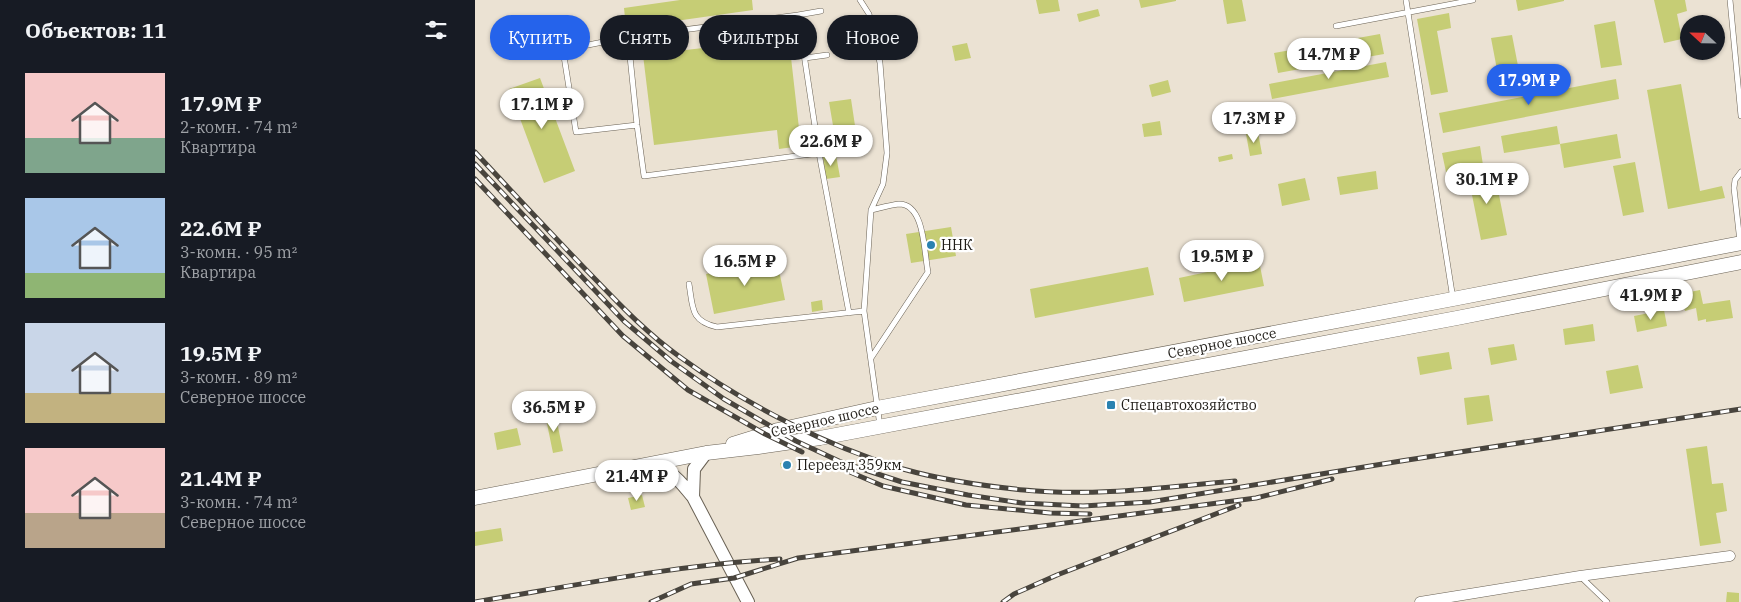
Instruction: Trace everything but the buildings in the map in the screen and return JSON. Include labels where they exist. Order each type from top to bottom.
[{"type":"main road","name":"Северное шоссе","points":[[706,453],[778,430],[877,408],[1741,244]]},
{"type":"main road","name":"Северное шоссе","points":[[475,498],[706,453],[758,447],[880,426],[1457,318],[1741,262]]},
{"type":"main road","points":[[1453,300],[1457,318]]},
{"type":"street","points":[[693,497],[694,470],[706,453]]},
{"type":"street","points":[[637,466],[662,468],[677,478],[693,497],[748,602]]},
{"type":"street","points":[[1424,602],[1579,576],[1730,556]]},
{"type":"lane","points":[[860,0],[869,14],[880,63],[887,153],[883,184],[871,210],[864,311],[880,426]]},
{"type":"lane","points":[[1406,0],[1453,300]]},
{"type":"lane","points":[[1336,26],[1473,0]]},
{"type":"lane","points":[[1730,0],[1741,116]]},
{"type":"lane","points":[[798,15],[821,11]]},
{"type":"lane","points":[[600,43],[563,50],[576,132],[637,125]]},
{"type":"lane","points":[[817,56],[827,55]]},
{"type":"lane","points":[[630,60],[644,176],[819,153]]},
{"type":"lane","points":[[805,60],[819,153],[849,313]]},
{"type":"lane","points":[[1741,172],[1735,180],[1734,188],[1741,244]]},
{"type":"lane","points":[[870,358],[928,272],[920,220],[913,209],[901,204],[871,210]]},
{"type":"lane","points":[[689,284],[697,319],[717,328],[864,311]]},
{"type":"lane","points":[[1579,576],[1607,602]]},
{"type":"railway","points":[[475,152],[606,290],[657,339],[680,357],[731,391],[816,436],[874,460],[903,469],[948,479],[1009,488],[1051,492],[1104,492],[1235,481]]},
{"type":"railway","points":[[475,164],[624,321],[671,361],[724,399],[796,441],[841,462],[902,482],[968,495],[1022,503],[1083,506],[1150,502],[1741,409]]},
{"type":"railway","points":[[475,179],[623,336],[688,390],[765,434],[802,452]]},
{"type":"railway","points":[[850,472],[883,486],[966,505],[1050,513],[1090,514]]},
{"type":"railway","points":[[651,602],[691,584],[734,578],[798,558],[1256,498],[1332,479]]},
{"type":"railway","points":[[1003,602],[1014,594],[1057,575],[1239,505]]},
{"type":"railway","points":[[475,602],[665,571],[780,559]]},
{"type":"place","name":"ННК","points":[[931,245]]},
{"type":"place","name":"Спецавтохозяйство","points":[[1111,405]]},
{"type":"place","name":"Переезд 359км","points":[[787,465]]}]
